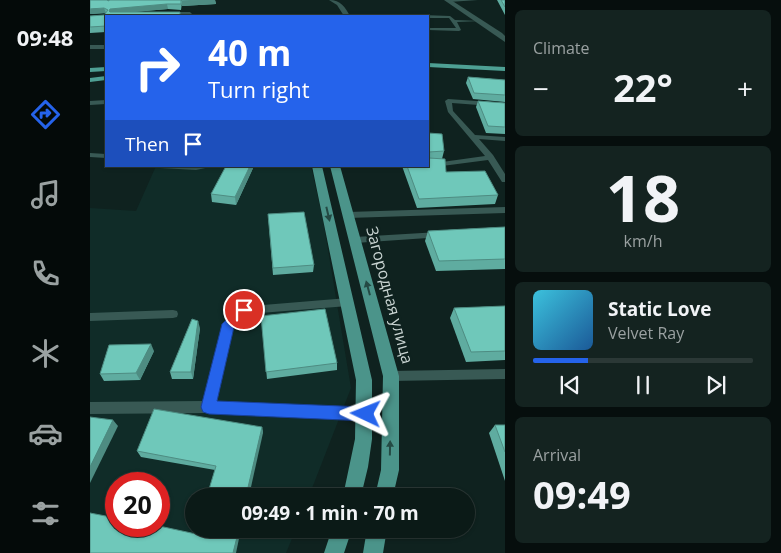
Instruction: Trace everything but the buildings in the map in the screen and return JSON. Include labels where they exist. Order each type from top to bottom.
[{"type":"highway","points":[[429,58],[504,64]]},
{"type":"highway","points":[[429,65],[504,64]]},
{"type":"highway","points":[[90,70],[105,69]]},
{"type":"highway","points":[[90,80],[105,78]]},
{"type":"main road","points":[[317,167],[364,380],[366,414],[361,467],[354,488]]},
{"type":"main road","name":"Загородная улица","points":[[335,167],[391,376],[390,470],[386,488]]},
{"type":"main road","points":[[334,553],[339,538]]},
{"type":"main road","points":[[372,553],[376,538]]},
{"type":"street","points":[[332,0],[339,4],[346,15]]},
{"type":"street","points":[[448,1],[502,34],[505,40]]},
{"type":"street","points":[[159,14],[190,15]]},
{"type":"street","points":[[90,47],[105,47]]},
{"type":"lane","points":[[448,1],[476,0]]},
{"type":"lane","points":[[429,16],[479,21]]},
{"type":"lane","points":[[429,29],[458,30],[454,20]]},
{"type":"lane","points":[[505,105],[448,101],[450,111],[490,157],[505,180]]},
{"type":"lane","points":[[90,103],[105,102]]},
{"type":"lane","points":[[474,138],[505,139]]},
{"type":"lane","points":[[90,155],[105,156]]},
{"type":"lane","points":[[429,164],[490,157]]},
{"type":"lane","points":[[178,167],[204,167]]},
{"type":"lane","points":[[348,215],[505,210]]},
{"type":"lane","points":[[355,240],[448,235]]},
{"type":"lane","points":[[209,407],[229,324],[244,310],[348,302]]},
{"type":"lane","points":[[90,317],[173,314]]},
{"type":"lane","points":[[391,376],[505,374]]},
{"type":"lane","points":[[90,408],[209,407],[366,414]]},
{"type":"shaded area","points":[[156,167],[311,167],[323,220],[351,388],[312,488],[185,488],[185,538],[292,538],[286,553],[90,553],[90,208],[136,211]]},
{"type":"route","points":[[244,310],[229,324],[209,407],[366,414]]}]
